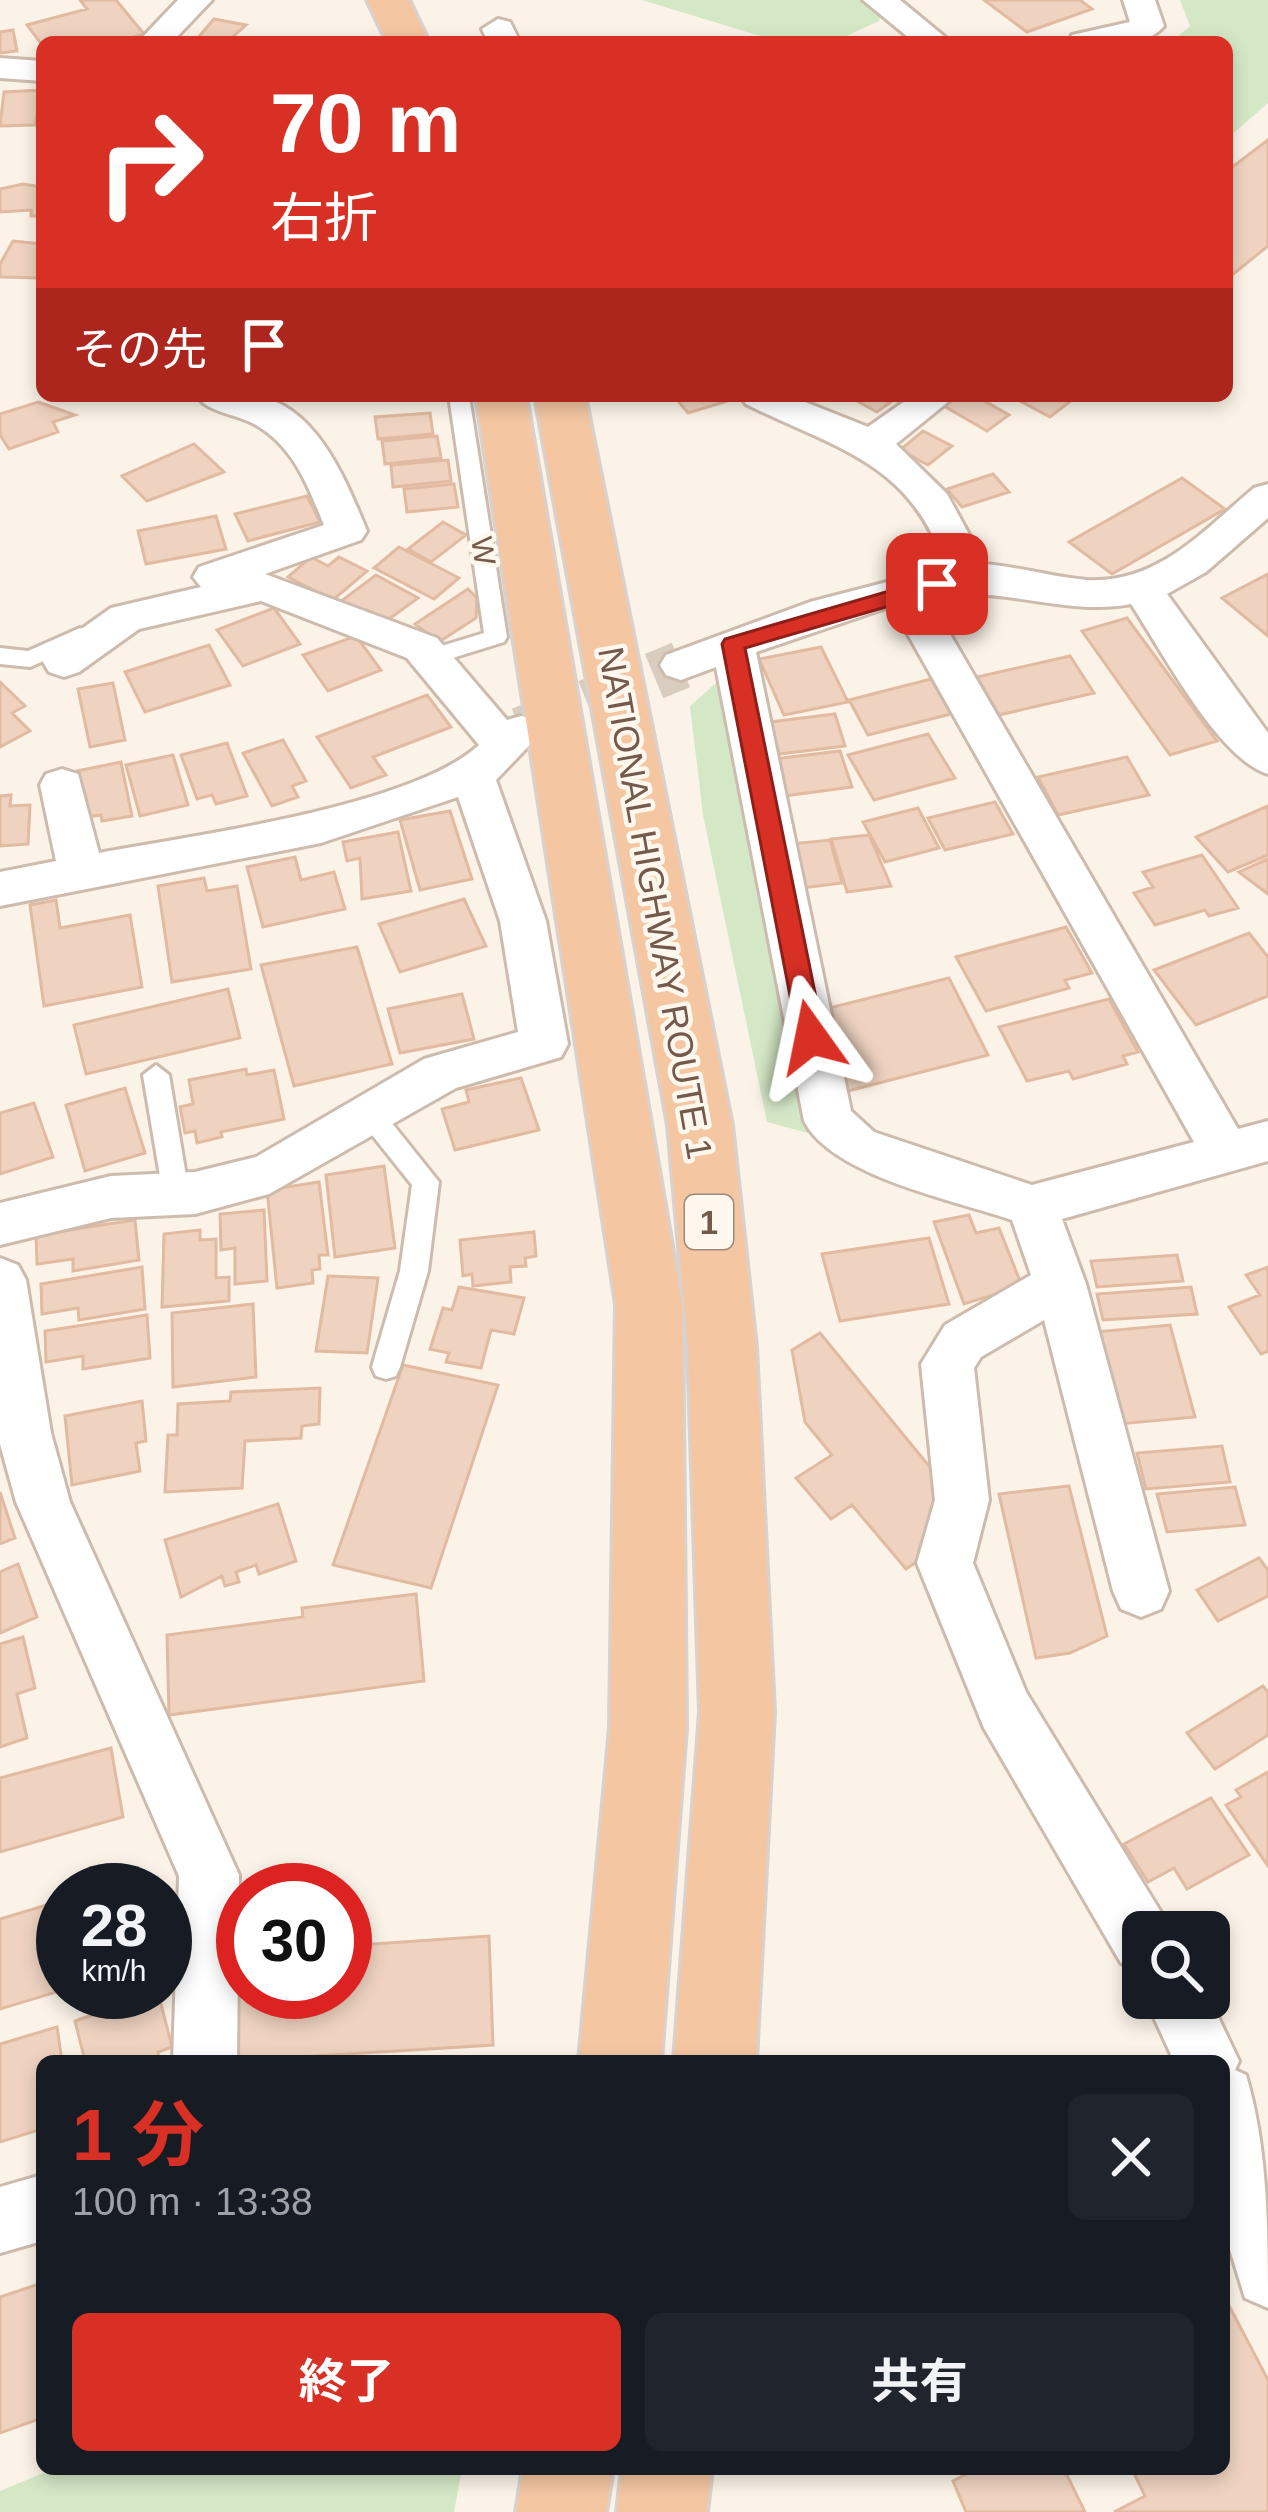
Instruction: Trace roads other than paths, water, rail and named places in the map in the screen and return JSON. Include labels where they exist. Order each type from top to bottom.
[{"type":"highway","points":[[388,0],[405,36]]},
{"type":"highway","name":"NATIONAL HIGHWAY ROUTE 1","points":[[502,402],[649,1304],[647,1728],[620,2055]]},
{"type":"highway","name":"NATIONAL HIGHWAY ROUTE 1","points":[[561,402],[700,1125],[722,1347],[737,1712],[716,2055]]},
{"type":"highway","points":[[561,2512],[567,2475]]},
{"type":"highway","points":[[662,2512],[666,2475]]},
{"type":"street","points":[[160,36],[196,0]]},
{"type":"street","points":[[879,0],[927,36]]},
{"type":"street","points":[[1125,36],[1148,26],[1139,0]]},
{"type":"street","points":[[0,68],[36,71]]},
{"type":"street","points":[[64,662],[158,598],[347,531],[317,459],[267,409],[240,402]]},
{"type":"street","points":[[773,402],[870,444],[918,485],[955,528],[969,578]]},
{"type":"street","points":[[870,444],[929,402]]},
{"type":"street","points":[[681,665],[904,590],[969,578],[1097,595],[1141,588],[1188,570],[1268,497]]},
{"type":"street","points":[[0,1224],[111,1197],[176,1194],[269,1174],[441,1073],[544,1044],[499,750],[422,647],[264,587],[126,618]]},
{"type":"street","points":[[1141,588],[1241,733],[1268,758]]},
{"type":"street","points":[[733,644],[828,1120],[857,1147],[1033,1206],[1247,1147],[904,590]]},
{"type":"street","points":[[0,889],[321,827],[499,750]]},
{"type":"street","points":[[62,784],[81,872]]},
{"type":"street","points":[[1033,1206],[1060,1284],[1141,1591]]},
{"type":"street","points":[[0,1280],[12,1436],[209,1874],[205,2055]]},
{"type":"street","points":[[1060,1284],[963,1341],[947,1364],[962,1500],[945,1563],[1004,1708],[1125,1911]]},
{"type":"street","points":[[1186,2019],[1204,2055]]},
{"type":"street","points":[[1230,2121],[1268,2275]]},
{"type":"street","points":[[0,2220],[36,2210]]},
{"type":"lane","name":"W","points":[[430,657],[496,637],[460,402]]},
{"type":"lane","points":[[0,656],[30,658],[126,618]]},
{"type":"lane","points":[[156,1076],[176,1194]]},
{"type":"lane","points":[[370,1114],[426,1182],[414,1271],[386,1367]]},
{"type":"tunnel","points":[[521,731],[681,665]]}]
